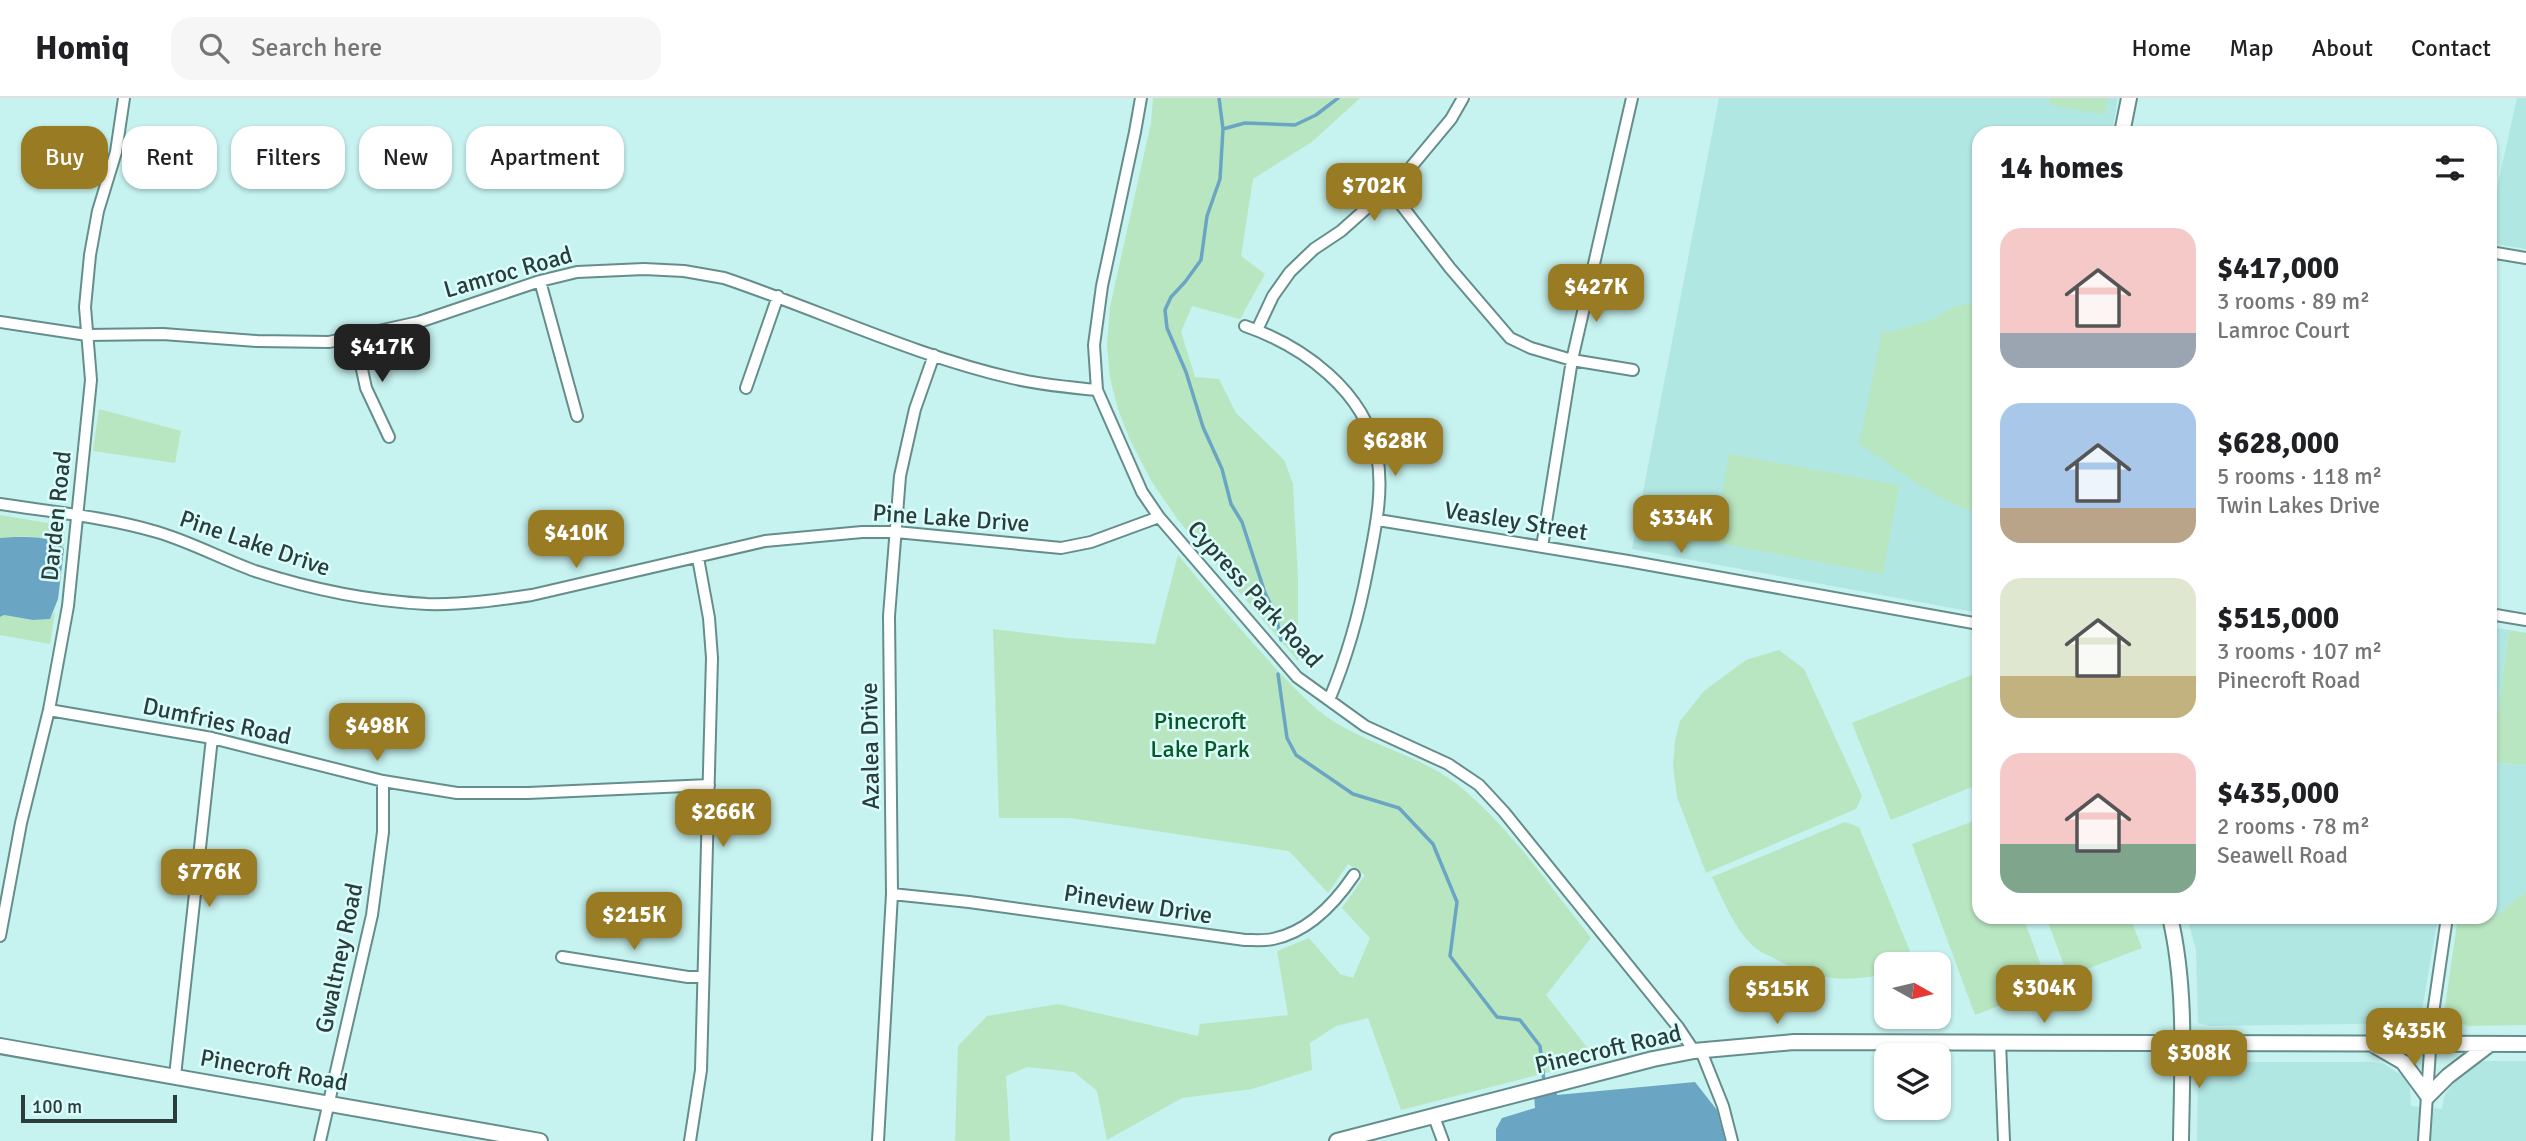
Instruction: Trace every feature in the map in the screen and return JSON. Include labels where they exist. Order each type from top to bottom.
[{"type":"street","name":"Darden Road","points":[[0,936],[21,823],[49,710],[68,606],[91,380],[85,307],[90,255],[98,211],[116,152],[124,98]]},
{"type":"street","name":"Cypress Park Road","points":[[1141,98],[1101,286],[1094,345],[1097,390],[1136,480],[1158,517],[1297,677],[1365,726],[1448,764],[1479,785],[1513,823],[1697,1051],[1723,1106],[1732,1141]]},
{"type":"street","points":[[1257,330],[1273,296],[1290,272],[1314,249],[1341,231],[1389,190],[1443,129],[1463,98]]},
{"type":"street","points":[[1542,547],[1572,359],[1632,98]]},
{"type":"street","points":[[2123,126],[2129,98]]},
{"type":"street","points":[[1389,190],[1444,261],[1510,338],[1531,348],[1572,359],[1633,370]]},
{"type":"street","points":[[2497,253],[2526,258]]},
{"type":"street","name":"Lamroc Road","points":[[0,321],[87,335],[163,334],[301,343],[329,342],[419,321],[540,281],[577,272],[611,269],[684,271],[724,278],[934,355],[1013,379],[1097,390]]},
{"type":"street","points":[[540,281],[577,416]]},
{"type":"street","points":[[746,388],[778,296]]},
{"type":"street","points":[[1245,326],[1286,345],[1332,377],[1354,401],[1368,426],[1377,454],[1380,483],[1378,520],[1356,627],[1329,700]]},
{"type":"street","points":[[355,337],[366,388],[389,437]]},
{"type":"street","name":"Azalea Drive","points":[[878,1141],[892,894],[889,616],[900,476],[915,409],[934,355]]},
{"type":"street","name":"Pine Lake Drive","points":[[0,504],[156,531],[252,569],[310,588],[428,604],[532,595],[765,541],[896,532],[1061,548],[1091,542],[1158,517]]},
{"type":"street","name":"Veasley Street","points":[[1378,520],[1972,623]]},
{"type":"street","points":[[690,1141],[701,1070],[709,785],[711,635],[698,558]]},
{"type":"street","points":[[2497,615],[2526,620]]},
{"type":"street","name":"Dumfries Road","points":[[49,710],[212,738],[412,787],[469,793],[528,793],[709,785]]},
{"type":"street","points":[[175,1076],[212,738]]},
{"type":"street","name":"Gwaltney Road","points":[[320,1141],[372,915],[383,832],[383,781]]},
{"type":"street","name":"Pineview Drive","points":[[892,894],[1245,940],[1273,939],[1296,932],[1332,904],[1354,875]]},
{"type":"street","points":[[2172,924],[2178,951],[2182,1141]]},
{"type":"street","points":[[2424,1141],[2432,1020],[2446,924]]},
{"type":"street","points":[[562,957],[688,977],[703,976]]},
{"type":"street","name":"Pinecroft Road","points":[[1337,1141],[1653,1059],[1697,1051],[1794,1042],[2526,1044]]},
{"type":"street","points":[[2000,1042],[2004,1141]]},
{"type":"street","points":[[2369,1042],[2403,1062],[2428,1096]]},
{"type":"street","points":[[2428,1096],[2448,1076],[2490,1044]]},
{"type":"street","name":"Pinecroft Road","points":[[0,1046],[540,1141]]},
{"type":"street","points":[[1434,1117],[1443,1141]]},
{"type":"shaded area","points":[[1719,98],[2118,98],[2113,126],[1972,126],[1972,612],[1632,549]]},
{"type":"shaded area","points":[[2517,98],[2526,98],[2526,249],[2497,244],[2497,188]]},
{"type":"shaded area","points":[[0,538],[48,539],[64,549],[58,599],[50,619],[33,620],[4,615],[0,617]]},
{"type":"shaded area","points":[[2497,628],[2509,630],[2497,718]]},
{"type":"shaded area","points":[[2497,763],[2526,765],[2526,892],[2498,914]]},
{"type":"shaded area","points":[[2189,924],[2437,924],[2421,1015],[2416,1023],[2210,1026],[2198,1023],[2196,950]]},
{"type":"shaded area","points":[[2484,1061],[2526,1061],[2526,1141],[2197,1141],[2198,1068],[2208,1062],[2384,1064],[2403,1076],[2410,1088],[2411,1106],[2442,1109],[2444,1097],[2451,1086],[2474,1065]]},
{"type":"shaded area","points":[[1557,1075],[1557,1095],[1695,1082],[1717,1110],[1725,1141],[1496,1141],[1496,1129],[1502,1118],[1535,1108],[1533,1082]]},
{"type":"green space","points":[[1153,98],[1360,98],[1313,141],[1253,179],[1241,256],[1265,274],[1240,319],[1192,306],[1181,332],[1195,377],[1219,379],[1236,413],[1284,460],[1293,484],[1298,579],[1298,661],[1178,520],[1152,482],[1130,440],[1110,378],[1107,346],[1110,307],[1151,123]]},
{"type":"green space","points":[[2050,98],[2108,98],[2105,115],[2049,105]]},
{"type":"green space","points":[[1972,303],[1972,511],[1932,493],[1859,444],[1882,332],[1888,333],[1931,320],[1954,307]]},
{"type":"green space","points":[[99,409],[181,431],[175,463],[93,451]]},
{"type":"green space","points":[[1729,454],[1899,485],[1883,574],[1713,542]]},
{"type":"green space","points":[[0,515],[54,524],[65,533],[64,549],[43,538],[0,538]]},
{"type":"green space","name":"Pinecroft Lake Park","points":[[1178,555],[1266,658],[1316,709],[1345,728],[1428,766],[1458,785],[1495,819],[1528,858],[1591,938],[1546,995],[1597,1060],[1401,1110],[1368,1018],[1336,1026],[1310,1043],[1312,1070],[1252,1089],[1182,1098],[1107,1140],[1097,1091],[1074,1072],[1027,1067],[1006,1076],[1010,1141],[955,1141],[958,1046],[987,1016],[1058,1004],[1198,1036],[1200,1024],[1288,1015],[1277,951],[1309,938],[1340,974],[1353,978],[1370,938],[1342,908],[1365,875],[1348,864],[1328,893],[1289,851],[1070,818],[999,818],[993,629],[1067,638],[1155,644]]},
{"type":"green space","points":[[55,611],[50,644],[0,635],[0,617],[4,615],[33,620],[50,619]]},
{"type":"green space","points":[[2509,630],[2526,633],[2526,765],[2497,763],[2497,718]]},
{"type":"green space","points":[[1779,650],[1804,669],[1862,796],[1856,809],[1706,873],[1677,797],[1673,766],[1680,721],[1704,691],[1746,660]]},
{"type":"green space","points":[[1972,675],[1972,787],[1891,820],[1852,723]]},
{"type":"green space","points":[[1845,822],[1859,827],[1910,952],[1874,952],[1874,976],[1843,979],[1805,972],[1760,951],[1750,943],[1726,907],[1712,877]]},
{"type":"green space","points":[[1972,822],[1972,924],[2026,924],[2049,987],[1975,1015],[1912,844]]},
{"type":"green space","points":[[2526,892],[2526,1025],[2467,1026],[2454,1020],[2443,1021],[2457,924],[2497,924],[2498,914]]},
{"type":"green space","points":[[2049,924],[2133,924],[2142,948],[2068,976]]},
{"type":"waterway","points":[[1219,98],[1223,129],[1220,179],[1207,216],[1201,260],[1171,297],[1165,310],[1167,328],[1186,372],[1203,427],[1222,469],[1231,504],[1242,522],[1265,593],[1276,615],[1281,640]]},
{"type":"waterway","points":[[1223,129],[1245,123],[1295,125],[1316,115],[1338,98]]},
{"type":"waterway","points":[[1278,674],[1287,738],[1296,755],[1353,794],[1399,808],[1433,844],[1457,902],[1450,956],[1497,1017],[1520,1020],[1540,1046],[1544,1082]]}]
